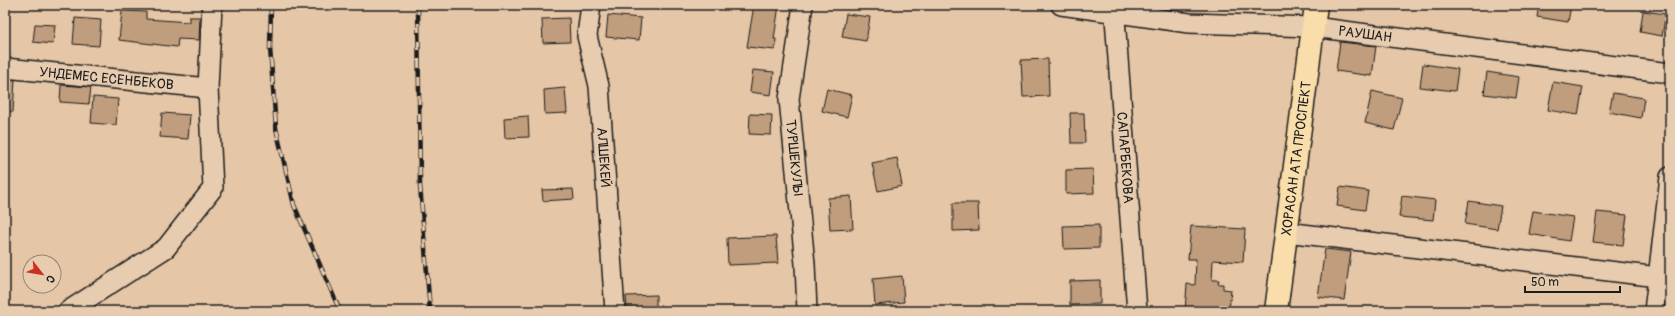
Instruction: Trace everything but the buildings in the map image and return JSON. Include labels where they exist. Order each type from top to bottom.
[{"type":"main road","name":"ХОРАСАН АТА ПРОСПЕКТ","points":[[1276,311],[1316,5]]},
{"type":"street","points":[[68,311],[166,248],[213,188],[208,88],[212,5]]},
{"type":"street","name":"АЛШЕКЕЙ","points":[[591,5],[587,36],[599,86],[615,311]]},
{"type":"street","name":"ТУРШЕКУЛЫ","points":[[803,5],[789,98],[805,264],[807,311]]},
{"type":"street","name":"РАУШАН","points":[[1061,5],[1114,9],[1189,23],[1313,27],[1670,73]]},
{"type":"street","name":"САПАРБЕКОВА","points":[[1114,9],[1137,311]]},
{"type":"street","name":"УНДЕМЕС ЕСЕНБЕКОВ","points":[[5,68],[208,88]]},
{"type":"street","points":[[1654,311],[1670,177]]},
{"type":"street","points":[[1286,232],[1658,277]]},
{"type":"railway","points":[[271,5],[270,48],[276,128],[294,205],[340,311]]},
{"type":"railway","points":[[418,5],[420,185],[430,311]]}]
